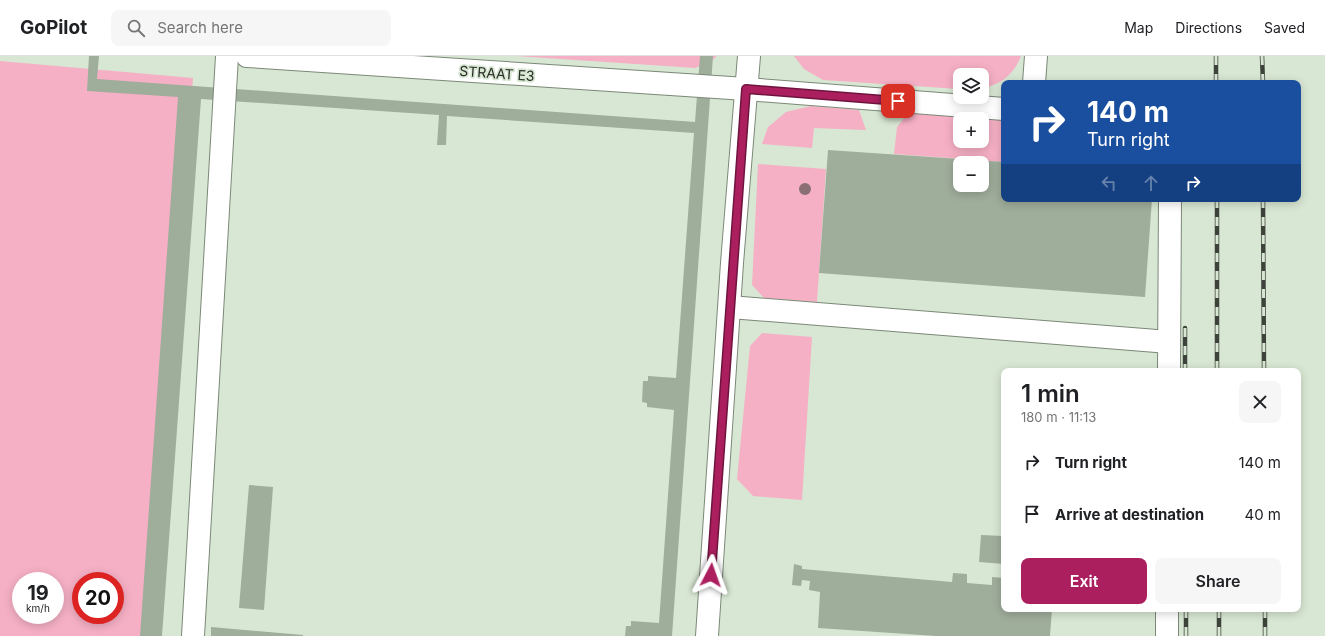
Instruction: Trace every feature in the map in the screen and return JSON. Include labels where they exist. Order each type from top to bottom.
[{"type":"lane","points":[[193,636],[227,56]]},
{"type":"lane","name":"STRAAT E3","points":[[247,56],[746,89],[1001,109]]},
{"type":"lane","points":[[707,636],[749,56]]},
{"type":"lane","points":[[1034,80],[1036,56]]},
{"type":"lane","points":[[1169,368],[1170,202]]},
{"type":"lane","points":[[730,307],[1169,342]]},
{"type":"lane","points":[[1167,636],[1168,612]]},
{"type":"shaded area","points":[[516,56],[717,56],[710,62],[695,68]]},
{"type":"shaded area","points":[[794,56],[1021,56],[1015,68],[1006,78],[989,87],[989,68],[953,68],[953,89],[823,80],[804,69]]},
{"type":"shaded area","points":[[0,61],[193,78],[153,636],[0,636]]},
{"type":"shaded area","points":[[811,106],[859,110],[866,130],[814,128],[812,148],[762,144],[768,127],[786,112]]},
{"type":"shaded area","points":[[909,112],[953,116],[953,148],[989,148],[989,119],[1001,120],[1001,162],[989,161],[989,156],[953,156],[953,158],[894,154],[897,127]]},
{"type":"shaded area","points":[[758,164],[826,169],[817,302],[764,298],[752,285]]},
{"type":"shaded area","points":[[762,333],[812,337],[802,500],[753,496],[737,479],[750,346]]},
{"type":"building","points":[[89,56],[99,56],[97,79],[695,122],[700,56],[713,56],[672,636],[625,636],[626,626],[631,626],[631,621],[659,623],[674,410],[647,407],[647,403],[642,402],[643,381],[648,381],[648,376],[676,378],[694,133],[447,116],[446,145],[437,145],[439,115],[201,99],[162,636],[140,636],[178,97],[87,91]]},
{"type":"building","points":[[828,150],[953,159],[953,192],[989,192],[989,161],[1001,162],[1001,202],[1152,202],[1145,297],[819,273]]},
{"type":"building","points":[[249,485],[273,487],[264,610],[239,608]]},
{"type":"building","points":[[981,535],[1001,536],[1001,564],[979,562]]},
{"type":"building","points":[[794,564],[802,566],[802,569],[952,582],[953,573],[967,574],[967,583],[992,585],[992,577],[1001,578],[1001,612],[1052,612],[1050,636],[936,636],[818,628],[820,592],[809,590],[810,581],[802,580],[801,586],[792,585]]},
{"type":"building","points":[[211,627],[303,635],[303,636],[211,636]]},
{"type":"railway","points":[[1216,56],[1216,80]]},
{"type":"railway","points":[[1262,56],[1263,80]]},
{"type":"railway","points":[[1217,202],[1217,368]]},
{"type":"railway","points":[[1263,202],[1264,368]]},
{"type":"railway","points":[[1185,328],[1185,368]]},
{"type":"railway","points":[[1186,612],[1186,636]]},
{"type":"railway","points":[[1219,612],[1219,636]]},
{"type":"railway","points":[[1265,612],[1265,636]]},
{"type":"route","points":[[711,575],[746,89],[898,101]]}]
